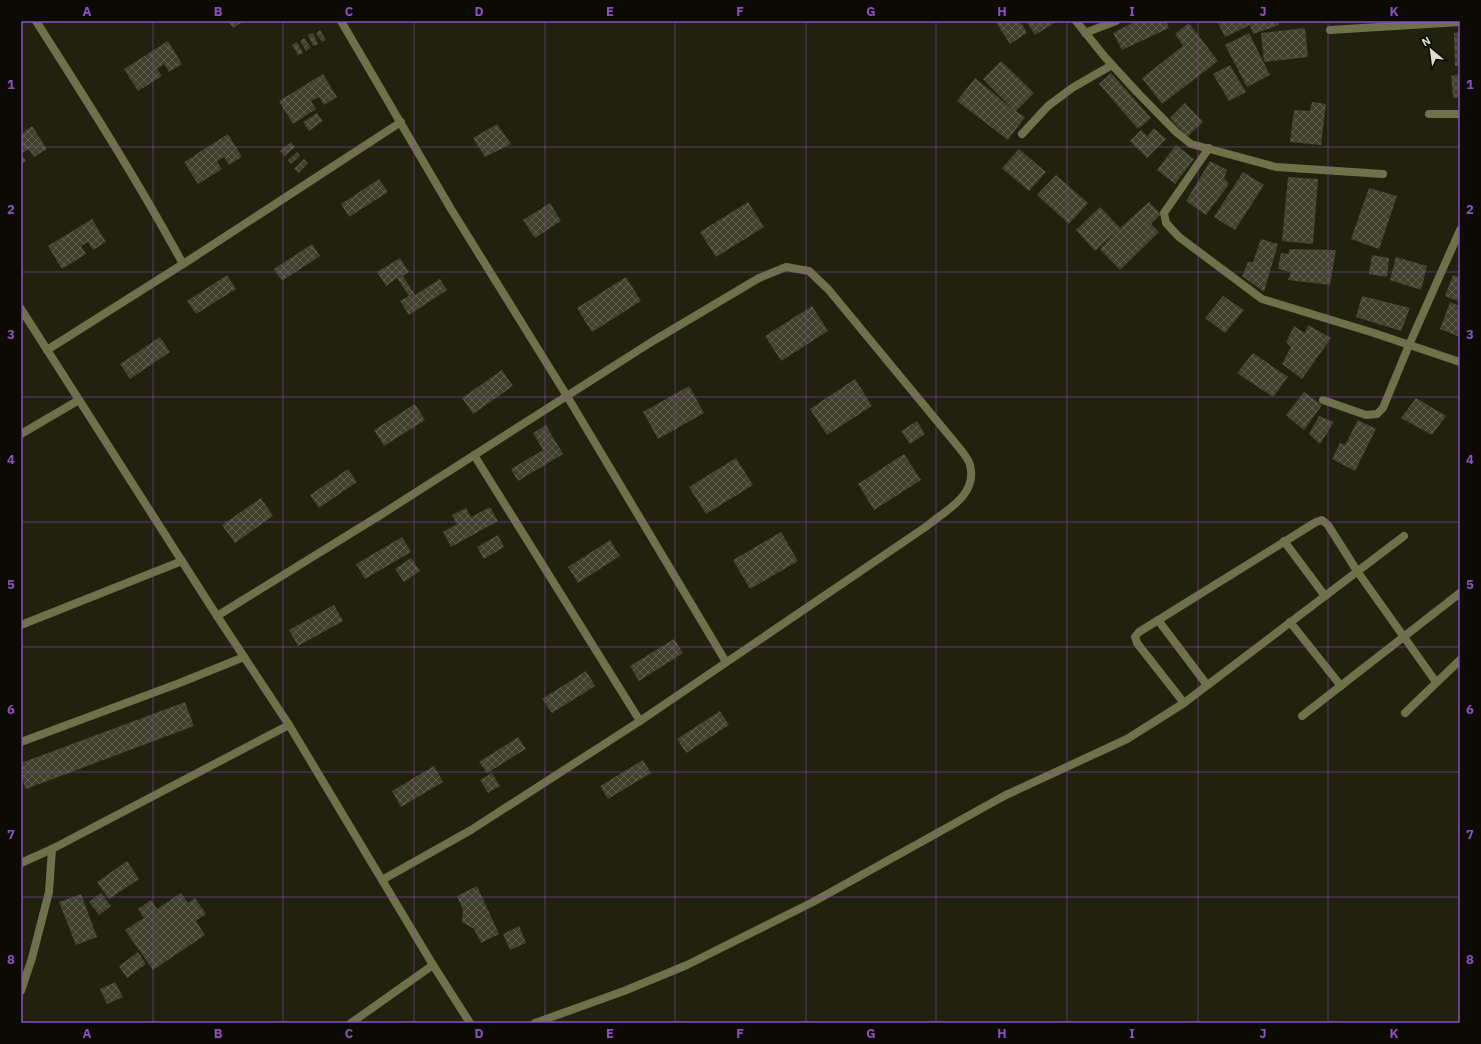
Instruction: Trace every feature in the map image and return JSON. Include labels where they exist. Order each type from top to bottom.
[{"type":"street","points":[[36,21],[89,104],[159,220],[183,264]]},
{"type":"street","points":[[341,21],[451,209],[567,396],[726,662]]},
{"type":"street","points":[[1076,21],[1112,65],[1176,132],[1191,144],[1276,167],[1383,174]]},
{"type":"street","points":[[1085,33],[1116,21]]},
{"type":"street","points":[[1330,30],[1460,22]]},
{"type":"street","points":[[1022,134],[1048,106],[1072,88],[1112,65]]},
{"type":"street","points":[[1429,114],[1460,114]]},
{"type":"street","points":[[47,350],[183,264],[400,122]]},
{"type":"street","points":[[1209,148],[1164,213],[1166,223],[1179,237],[1262,299],[1374,333],[1460,362]]},
{"type":"street","points":[[1324,400],[1366,415],[1376,414],[1383,408],[1460,230]]},
{"type":"street","points":[[217,616],[382,514],[653,341],[759,278],[786,267],[809,271],[828,289],[888,360],[961,450],[970,464],[973,479],[965,496],[927,526],[640,722],[471,830],[382,880]]},
{"type":"street","points":[[21,309],[217,616],[289,725],[433,965],[470,1023]]},
{"type":"street","points":[[21,434],[79,400]]},
{"type":"street","points":[[474,455],[640,722]]},
{"type":"street","points":[[1184,702],[1137,643],[1135,637],[1139,632],[1284,541],[1322,520],[1328,525],[1357,571],[1436,682]]},
{"type":"street","points":[[535,1023],[624,991],[687,965],[813,902],[1004,796],[1127,739],[1184,702],[1404,536]]},
{"type":"street","points":[[1284,541],[1325,596]]},
{"type":"street","points":[[21,625],[182,561]]},
{"type":"street","points":[[1302,716],[1460,594]]},
{"type":"street","points":[[1158,620],[1207,685]]},
{"type":"street","points":[[1290,622],[1341,686]]},
{"type":"street","points":[[21,742],[177,684],[244,657]]},
{"type":"street","points":[[1405,713],[1460,660]]},
{"type":"street","points":[[21,864],[289,725]]},
{"type":"street","points":[[21,991],[49,892],[52,849]]},
{"type":"street","points":[[350,1023],[433,965]]},
{"type":"building","points":[[228,21],[244,21],[233,28]]},
{"type":"building","points":[[995,21],[1020,21],[1027,33],[1010,44]]},
{"type":"building","points":[[1026,21],[1058,21],[1035,35]]},
{"type":"building","points":[[1136,21],[1166,21],[1169,28],[1122,50],[1113,33]]},
{"type":"building","points":[[1217,21],[1278,21],[1279,25],[1253,34],[1250,25],[1225,37]]},
{"type":"building","points":[[1189,23],[1218,61],[1162,104],[1142,78],[1183,46],[1175,34]]},
{"type":"building","points":[[1305,28],[1308,57],[1264,62],[1261,33]]},
{"type":"building","points":[[320,30],[326,40],[322,42],[316,33]]},
{"type":"building","points":[[1460,32],[1460,66],[1455,66],[1454,33]]},
{"type":"building","points":[[313,33],[318,44],[313,46],[308,35]]},
{"type":"building","points":[[1249,33],[1270,75],[1247,87],[1225,45]]},
{"type":"building","points":[[304,38],[311,48],[306,51],[300,41]]},
{"type":"building","points":[[168,41],[182,64],[169,72],[164,64],[157,69],[162,76],[138,91],[124,69]]},
{"type":"building","points":[[297,42],[303,53],[298,55],[292,45]]},
{"type":"building","points":[[1001,61],[1034,93],[1016,111],[1025,117],[1008,140],[957,101],[975,78],[1014,110],[983,79]]},
{"type":"building","points":[[1230,65],[1246,92],[1229,101],[1213,74]]},
{"type":"building","points":[[1111,73],[1151,118],[1138,129],[1099,84]]},
{"type":"building","points":[[323,74],[337,97],[324,105],[319,97],[311,101],[316,109],[293,124],[279,101]]},
{"type":"building","points":[[1460,74],[1460,97],[1453,98],[1451,76]]},
{"type":"building","points":[[1312,102],[1326,104],[1321,145],[1290,142],[1294,110],[1310,111]]},
{"type":"building","points":[[1185,103],[1203,122],[1187,137],[1170,118]]},
{"type":"building","points":[[317,113],[323,121],[309,131],[303,122]]},
{"type":"building","points":[[497,124],[511,144],[485,157],[473,138]]},
{"type":"building","points":[[32,126],[47,149],[34,157],[28,149],[21,154],[21,134]]},
{"type":"building","points":[[1154,128],[1166,139],[1147,158],[1130,141],[1141,130],[1147,136]]},
{"type":"building","points":[[228,134],[242,157],[229,165],[224,157],[217,161],[222,169],[198,184],[184,162]]},
{"type":"building","points":[[291,142],[295,147],[285,156],[280,151]]},
{"type":"building","points":[[1176,145],[1194,159],[1175,184],[1157,170]]},
{"type":"building","points":[[1019,149],[1046,172],[1029,191],[1002,168]]},
{"type":"building","points":[[297,152],[300,156],[291,164],[288,160]]},
{"type":"building","points":[[21,154],[26,161],[21,165]]},
{"type":"building","points":[[304,159],[308,163],[299,173],[294,169]]},
{"type":"building","points":[[1210,161],[1227,170],[1224,178],[1229,184],[1206,215],[1186,201]]},
{"type":"building","points":[[1243,172],[1264,185],[1235,230],[1214,217]]},
{"type":"building","points":[[1056,175],[1088,203],[1069,224],[1037,195]]},
{"type":"building","points":[[1288,177],[1318,179],[1313,244],[1282,241]]},
{"type":"building","points":[[379,179],[388,192],[349,217],[341,204]]},
{"type":"building","points":[[1369,188],[1397,196],[1379,249],[1351,239]]},
{"type":"building","points":[[748,202],[764,227],[716,257],[700,232]]},
{"type":"building","points":[[1149,202],[1161,214],[1151,224],[1159,232],[1120,270],[1100,249],[1116,232],[1095,251],[1076,230],[1100,207],[1120,228]]},
{"type":"building","points":[[550,203],[561,221],[535,238],[523,220]]},
{"type":"building","points":[[92,219],[106,242],[93,250],[88,242],[81,246],[86,254],[62,269],[48,246]]},
{"type":"building","points":[[1261,239],[1278,244],[1264,292],[1242,276],[1248,262],[1253,262]]},
{"type":"building","points":[[312,244],[320,256],[282,281],[274,269]]},
{"type":"building","points":[[1290,249],[1336,250],[1330,285],[1288,280],[1291,272],[1278,269],[1281,253],[1288,254]]},
{"type":"building","points":[[1372,255],[1389,258],[1387,277],[1369,274]]},
{"type":"building","points":[[1396,257],[1427,266],[1421,290],[1390,280]]},
{"type":"building","points":[[400,258],[409,272],[403,276],[415,295],[440,279],[447,290],[409,315],[400,301],[409,296],[397,278],[386,286],[377,272]]},
{"type":"building","points":[[227,275],[236,289],[196,314],[187,301]]},
{"type":"building","points":[[1453,275],[1460,277],[1460,302],[1445,296]]},
{"type":"building","points":[[626,277],[641,301],[592,332],[577,308]]},
{"type":"building","points":[[1223,296],[1244,310],[1225,333],[1205,318]]},
{"type":"building","points":[[1362,296],[1410,308],[1401,331],[1356,317]]},
{"type":"building","points":[[1450,302],[1460,306],[1460,337],[1440,329]]},
{"type":"building","points":[[812,306],[828,331],[781,361],[765,336]]},
{"type":"building","points":[[1308,325],[1331,338],[1302,379],[1282,364],[1291,347],[1286,342],[1294,326],[1305,333]]},
{"type":"building","points":[[160,337],[170,352],[130,379],[120,364]]},
{"type":"building","points":[[1253,353],[1288,377],[1273,397],[1237,373]]},
{"type":"building","points":[[502,370],[513,386],[473,414],[462,398]]},
{"type":"building","points":[[855,379],[872,406],[827,435],[810,409]]},
{"type":"building","points":[[689,386],[704,413],[658,439],[643,412]]},
{"type":"building","points":[[1304,392],[1322,405],[1304,430],[1286,415]]},
{"type":"building","points":[[1416,398],[1446,416],[1432,435],[1401,418]]},
{"type":"building","points":[[415,404],[425,420],[384,446],[374,430]]},
{"type":"building","points":[[1319,416],[1334,422],[1320,444],[1309,434]]},
{"type":"building","points":[[1358,420],[1376,429],[1355,471],[1332,459],[1340,443],[1345,445]]},
{"type":"building","points":[[917,421],[925,434],[910,444],[901,431]]},
{"type":"building","points":[[546,425],[563,454],[518,481],[511,469],[543,450],[533,433]]},
{"type":"building","points":[[904,454],[921,480],[874,510],[858,484]]},
{"type":"building","points":[[736,458],[753,485],[706,514],[689,487]]},
{"type":"building","points":[[348,469],[357,482],[319,508],[310,495]]},
{"type":"building","points":[[261,498],[273,516],[235,543],[222,525]]},
{"type":"building","points":[[490,507],[498,521],[451,547],[443,532],[457,524],[452,515],[466,508],[471,517]]},
{"type":"building","points":[[781,532],[798,561],[750,589],[733,560]]},
{"type":"building","points":[[498,535],[504,547],[484,559],[477,547]]},
{"type":"building","points":[[402,537],[411,552],[365,579],[356,564]]},
{"type":"building","points":[[610,540],[620,556],[578,583],[568,567]]},
{"type":"building","points":[[411,558],[420,571],[404,582],[395,569]]},
{"type":"building","points":[[334,605],[343,621],[298,646],[289,630]]},
{"type":"building","points":[[674,639],[683,653],[639,681],[630,666]]},
{"type":"building","points":[[586,671],[595,686],[552,713],[542,699]]},
{"type":"building","points":[[185,702],[194,726],[26,789],[21,776],[21,763]]},
{"type":"building","points":[[720,711],[729,725],[686,753],[677,739]]},
{"type":"building","points":[[518,737],[526,749],[487,773],[479,762]]},
{"type":"building","points":[[643,760],[651,773],[608,799],[600,786]]},
{"type":"building","points":[[434,766],[443,782],[401,807],[392,791]]},
{"type":"building","points":[[492,773],[500,786],[488,793],[480,780]]},
{"type":"building","points":[[127,861],[139,879],[109,899],[97,882]]},
{"type":"building","points":[[477,886],[499,934],[481,943],[474,929],[462,922],[463,910],[457,896]]},
{"type":"building","points":[[101,893],[111,906],[99,915],[89,902]]},
{"type":"building","points":[[181,893],[188,903],[195,898],[206,914],[196,921],[205,935],[153,970],[125,930],[144,918],[138,909],[151,900],[157,909]]},
{"type":"building","points":[[81,894],[97,937],[76,945],[59,902]]},
{"type":"building","points":[[519,926],[526,943],[510,950],[503,934]]},
{"type":"building","points":[[138,952],[146,964],[127,978],[119,966]]},
{"type":"building","points":[[115,982],[123,997],[107,1004],[100,989]]}]
